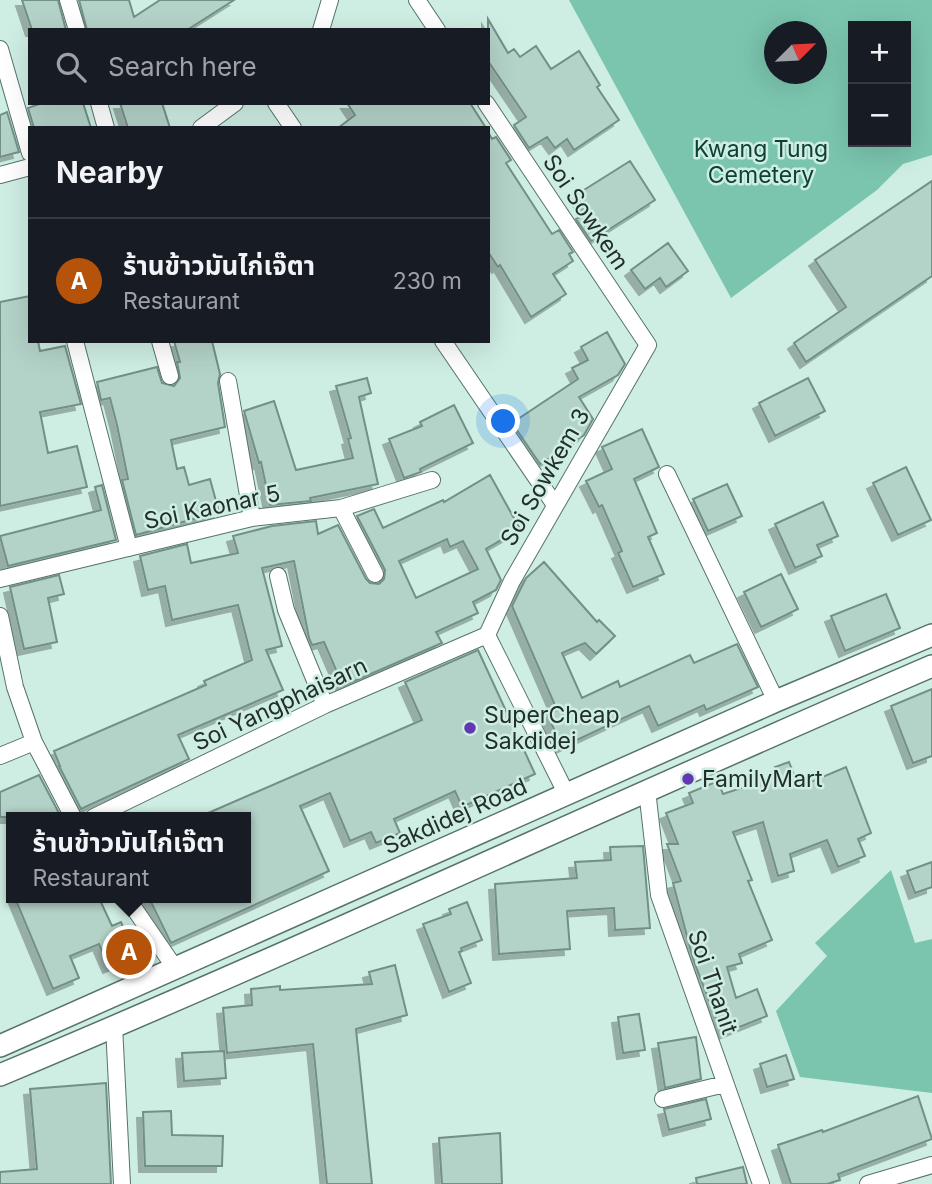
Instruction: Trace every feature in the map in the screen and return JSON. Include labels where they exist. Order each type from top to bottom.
[{"type":"main road","name":"Sakdidej Road","points":[[0,1046],[776,701],[932,635]]},
{"type":"main road","points":[[0,1075],[932,667]]},
{"type":"street","points":[[68,0],[76,28]]},
{"type":"street","points":[[322,28],[330,0]]},
{"type":"street","points":[[417,0],[436,28]]},
{"type":"street","points":[[0,49],[28,146]]},
{"type":"street","points":[[100,105],[105,126]]},
{"type":"street","points":[[204,126],[232,105]]},
{"type":"street","points":[[277,105],[292,126]]},
{"type":"street","name":"Soi Sowkem","points":[[487,105],[648,345]]},
{"type":"street","points":[[0,175],[28,168]]},
{"type":"street","points":[[77,343],[129,548]]},
{"type":"street","points":[[161,343],[170,376]]},
{"type":"street","points":[[444,343],[555,505]]},
{"type":"street","name":"Soi Sowkem 3","points":[[487,635],[512,581],[648,345]]},
{"type":"street","points":[[228,382],[252,519]]},
{"type":"street","points":[[667,474],[776,701]]},
{"type":"street","name":"Soi Kaonar 5","points":[[0,579],[252,519],[341,508],[432,480]]},
{"type":"street","points":[[341,508],[375,574]]},
{"type":"street","points":[[278,576],[286,610],[325,705]]},
{"type":"street","points":[[0,616],[8,689],[70,812]]},
{"type":"street","points":[[487,635],[567,795]]},
{"type":"street","name":"Soi Yangphaisarn","points":[[104,812],[325,705],[487,635]]},
{"type":"street","points":[[0,755],[34,743]]},
{"type":"street","name":"Soi Thanit","points":[[647,790],[659,895],[761,1184]]},
{"type":"street","points":[[130,903],[175,968]]},
{"type":"street","points":[[114,1026],[122,1184]]},
{"type":"street","points":[[663,1099],[725,1084]]},
{"type":"street","points":[[868,1184],[932,1165]]},
{"type":"green space","name":"Kwang Tung Cemetery","points":[[569,0],[932,0],[932,155],[903,164],[877,190],[731,298]]},
{"type":"green space","points":[[891,870],[915,943],[932,939],[932,1093],[800,1077],[776,1011],[827,956],[815,943]]},
{"type":"building","points":[[22,0],[58,0],[65,28],[31,28]]},
{"type":"building","points":[[79,0],[129,0],[134,17],[160,0],[234,0],[190,28],[86,28]]},
{"type":"building","points":[[488,19],[508,53],[514,49],[520,57],[536,46],[551,69],[579,51],[600,85],[597,87],[619,120],[574,150],[567,139],[555,148],[547,137],[529,148],[514,125],[526,117],[490,64]]},
{"type":"building","points":[[36,105],[84,105],[90,126],[33,126],[28,108]]},
{"type":"building","points":[[121,105],[163,105],[169,126],[127,126]]},
{"type":"building","points":[[348,105],[471,105],[485,126],[341,126],[355,115]]},
{"type":"building","points":[[7,112],[19,152],[0,157],[0,115]]},
{"type":"building","points":[[490,136],[492,139],[496,137],[511,160],[506,163],[552,234],[559,230],[573,252],[569,254],[573,261],[553,274],[566,294],[531,317],[500,265],[498,267],[490,255]]},
{"type":"building","points":[[630,161],[655,200],[591,241],[576,219],[587,213],[576,195]]},
{"type":"building","points":[[932,181],[932,276],[806,362],[794,343],[846,307],[815,260]]},
{"type":"building","points":[[668,243],[688,271],[666,287],[660,278],[645,289],[631,270]]},
{"type":"building","points":[[28,296],[28,343],[38,343],[40,351],[65,346],[81,404],[40,412],[48,453],[77,446],[87,487],[0,506],[0,302]]},
{"type":"building","points":[[607,332],[625,364],[618,375],[579,397],[593,419],[584,435],[540,464],[512,423],[578,379],[572,368],[588,360],[581,347]]},
{"type":"building","points":[[175,343],[212,343],[220,374],[218,383],[225,427],[171,440],[177,469],[184,467],[189,485],[210,479],[219,512],[136,535],[122,480],[128,479],[117,425],[110,398],[101,400],[97,382],[157,367],[162,383],[174,386],[180,378],[177,362],[180,362]]},
{"type":"building","points":[[367,378],[371,393],[359,397],[378,484],[310,498],[311,501],[270,505],[261,462],[259,463],[244,411],[274,401],[296,470],[353,458],[348,439],[351,438],[336,386]]},
{"type":"building","points":[[808,378],[825,411],[775,436],[759,403]]},
{"type":"building","points":[[454,405],[473,443],[420,469],[421,472],[404,478],[389,439],[422,426],[420,422]]},
{"type":"building","points":[[642,429],[659,467],[634,479],[657,533],[648,537],[664,574],[633,587],[618,553],[622,551],[602,505],[599,507],[586,481],[612,469],[602,447]]},
{"type":"building","points":[[906,467],[931,520],[898,535],[873,483]]},
{"type":"building","points":[[490,475],[520,529],[486,549],[501,580],[496,590],[473,602],[478,613],[436,632],[442,643],[343,686],[324,642],[312,645],[309,638],[294,561],[262,568],[282,646],[266,650],[283,690],[178,735],[189,759],[81,809],[54,751],[206,685],[204,681],[252,660],[238,605],[172,620],[165,586],[148,590],[140,556],[187,544],[191,563],[238,553],[233,536],[272,526],[316,521],[318,534],[338,525],[366,579],[370,583],[379,584],[384,579],[385,570],[357,516],[374,509],[383,528],[443,500],[444,502]],"holes":[[[447,539],[450,547],[463,541],[478,569],[416,598],[399,561]]]},
{"type":"building","points":[[727,484],[742,516],[708,531],[693,499]]},
{"type":"building","points":[[102,485],[116,540],[8,566],[0,536],[101,510],[95,487]]},
{"type":"building","points":[[823,502],[838,536],[817,545],[822,556],[795,568],[775,524]]},
{"type":"building","points":[[544,562],[597,622],[599,620],[615,636],[596,654],[585,643],[562,653],[582,698],[618,681],[620,687],[690,655],[694,663],[737,644],[758,687],[706,710],[704,705],[658,726],[649,706],[562,747],[547,714],[557,710],[512,606],[526,578]]},
{"type":"building","points":[[781,574],[798,609],[761,627],[744,592]]},
{"type":"building","points":[[59,575],[64,594],[48,598],[57,642],[24,649],[10,587]]},
{"type":"building","points":[[886,594],[900,628],[845,651],[831,616]]},
{"type":"building","points":[[478,650],[535,774],[462,807],[455,791],[394,819],[400,833],[376,843],[371,832],[350,841],[330,793],[300,806],[329,871],[171,943],[151,903],[251,903],[251,812],[210,812],[422,720],[405,682]]},
{"type":"building","points":[[932,689],[932,756],[913,763],[891,706]]},
{"type":"building","points":[[789,762],[799,787],[846,767],[871,833],[858,839],[865,856],[838,867],[827,840],[790,854],[794,871],[778,876],[763,822],[733,832],[752,880],[748,881],[772,940],[739,954],[742,963],[727,967],[736,998],[757,989],[767,1016],[722,1034],[693,959],[673,883],[681,881],[667,844],[678,844],[666,813],[693,803],[689,793],[718,781],[723,794],[778,776],[775,767]]},
{"type":"building","points":[[39,775],[58,812],[6,812],[6,817],[0,817],[0,792]]},
{"type":"building","points":[[643,846],[650,928],[615,930],[614,908],[567,911],[570,949],[499,954],[495,884],[577,878],[575,862],[611,860],[610,847]]},
{"type":"building","points":[[932,862],[932,887],[915,893],[907,871]]},
{"type":"building","points":[[467,902],[482,940],[461,948],[462,951],[459,952],[471,983],[449,992],[423,924],[451,914],[449,909]]},
{"type":"building","points":[[17,903],[101,903],[112,926],[121,922],[135,956],[109,967],[99,944],[70,956],[79,978],[53,989]]},
{"type":"building","points":[[395,965],[407,1015],[356,1029],[372,1184],[327,1184],[313,1044],[227,1053],[223,1008],[252,1005],[251,989],[280,986],[280,990],[372,984],[369,972]]},
{"type":"building","points":[[639,1014],[645,1050],[623,1053],[618,1017]]},
{"type":"building","points":[[696,1037],[701,1079],[665,1088],[658,1043]]},
{"type":"building","points":[[224,1051],[226,1078],[184,1081],[182,1053]]},
{"type":"building","points":[[786,1055],[794,1079],[767,1087],[760,1064]]},
{"type":"building","points":[[106,1083],[111,1184],[0,1184],[0,1172],[37,1169],[30,1089]]},
{"type":"building","points":[[918,1096],[932,1139],[838,1174],[840,1180],[827,1184],[791,1184],[778,1145],[822,1130],[823,1132]]},
{"type":"building","points":[[706,1099],[711,1119],[669,1130],[664,1109]]},
{"type":"building","points":[[171,1111],[172,1135],[223,1136],[222,1166],[145,1166],[143,1112]]},
{"type":"building","points":[[500,1133],[502,1184],[442,1184],[439,1138]]},
{"type":"building","points":[[743,1167],[747,1184],[697,1184],[696,1178]]},
{"type":"place","name":"SuperCheap Sakdidej","points":[[470,728]]},
{"type":"place","name":"FamilyMart","points":[[688,779]]},
{"type":"place","name":"ร้านข้าวมันไก่เจ๊ตา","points":[[129,952]]}]
